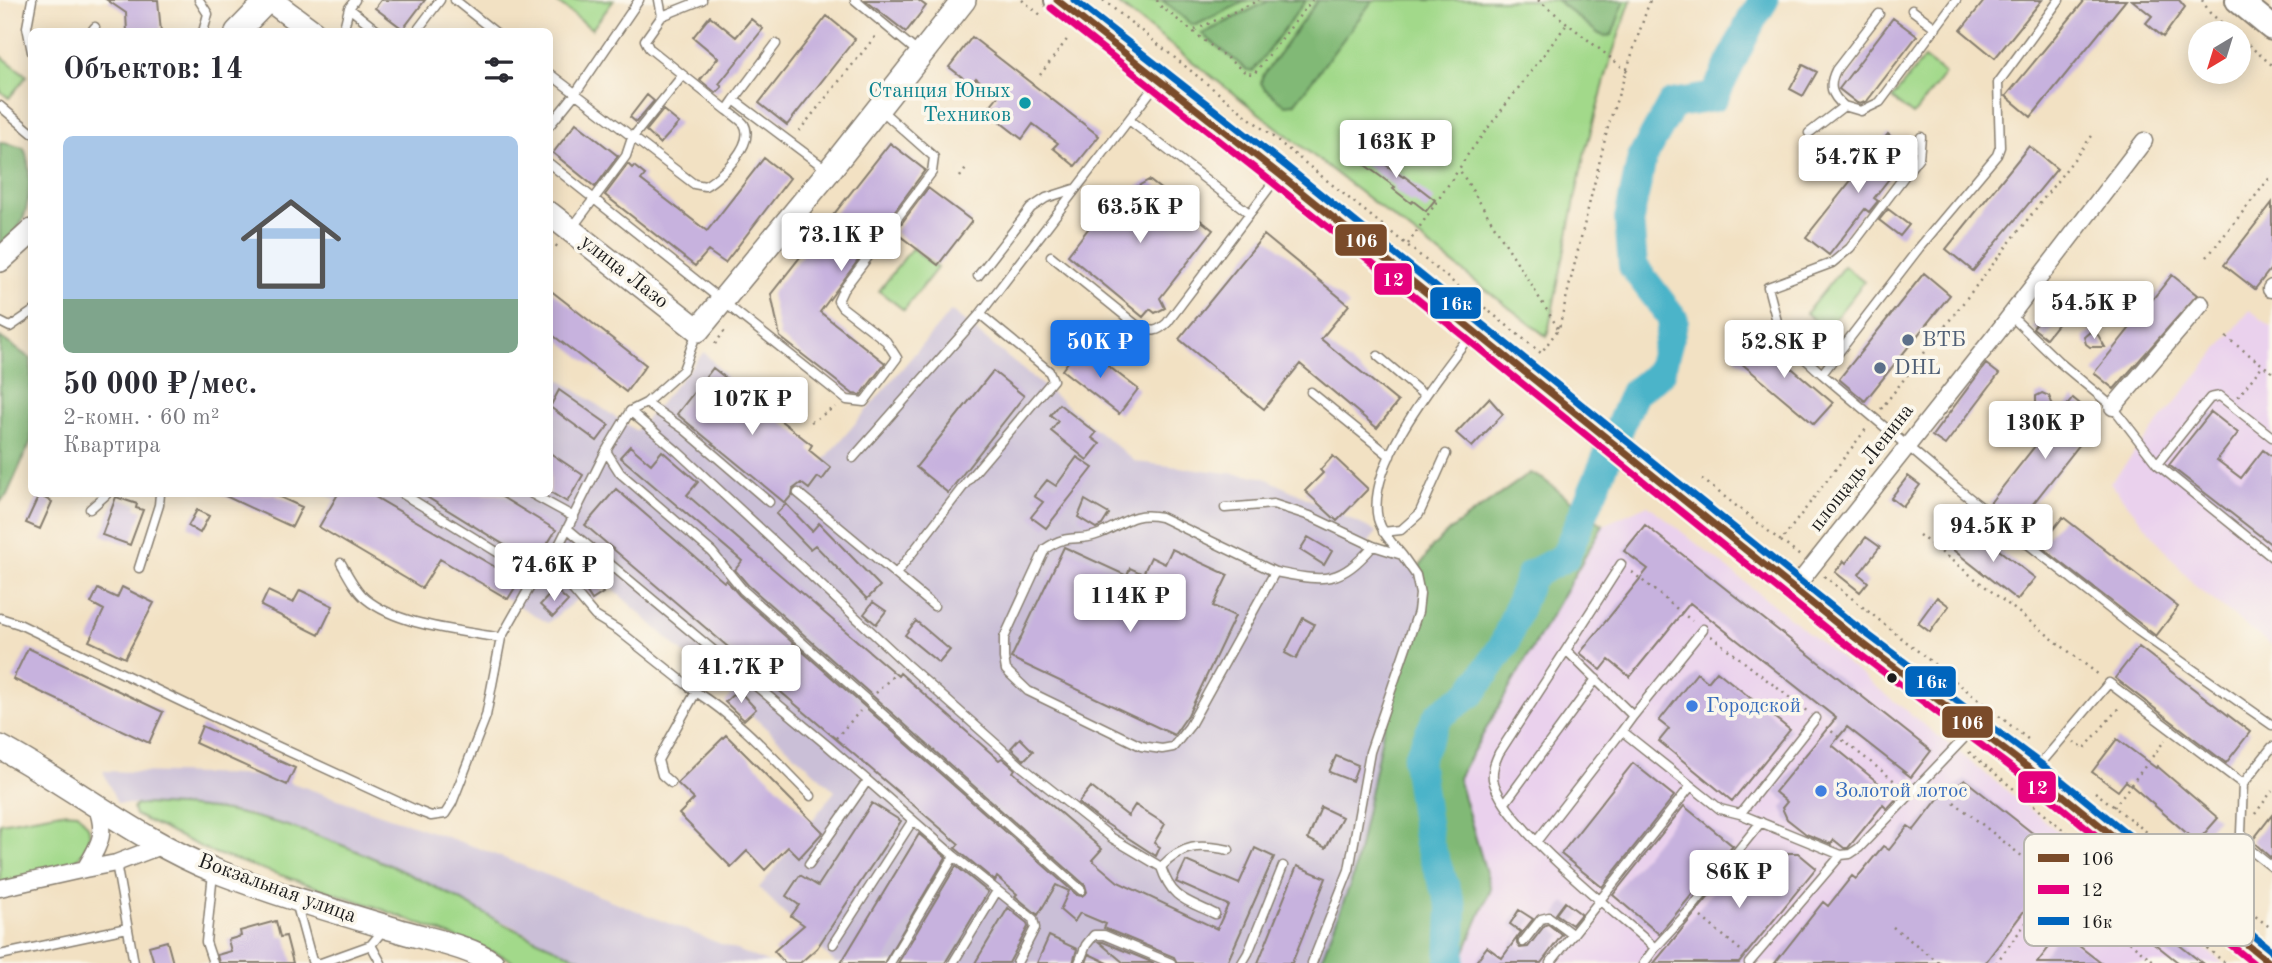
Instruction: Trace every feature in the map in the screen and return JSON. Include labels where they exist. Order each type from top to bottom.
[{"type":"main road","points":[[241,28],[269,0],[308,28]]},
{"type":"main road","points":[[698,330],[964,0]]},
{"type":"main road","points":[[1057,0],[1279,174],[1794,589],[1976,726],[2041,764],[2122,834]]},
{"type":"main road","points":[[2238,0],[2272,28]]},
{"type":"main road","name":"улица Лазо","points":[[553,216],[698,330]]},
{"type":"main road","points":[[0,260],[28,235]]},
{"type":"main road","name":"Вокзальная улица","points":[[0,747],[33,764],[76,795],[133,830],[214,870],[465,951],[492,963]]},
{"type":"main road","points":[[2250,946],[2270,963]]},
{"type":"street","name":"площадь Ленина","points":[[1794,589],[2144,141]]},
{"type":"street","points":[[2113,407],[2201,304]]},
{"type":"street","points":[[85,869],[101,840],[101,819],[96,805]]},
{"type":"street","points":[[0,888],[116,863],[163,845]]},
{"type":"lane","points":[[28,32],[32,0]]},
{"type":"lane","points":[[199,0],[208,14],[204,28]]},
{"type":"lane","points":[[344,28],[349,8],[355,0]]},
{"type":"lane","points":[[419,28],[440,0]]},
{"type":"lane","points":[[455,0],[490,28]]},
{"type":"lane","points":[[553,121],[639,0]]},
{"type":"lane","points":[[659,0],[662,16]]},
{"type":"lane","points":[[553,76],[694,184],[705,186],[717,179],[743,148],[747,135],[744,124],[649,48],[645,40],[662,16],[702,0]]},
{"type":"lane","points":[[855,0],[921,55]]},
{"type":"lane","points":[[1879,14],[1831,80],[1834,98],[1844,106],[1861,111],[1880,102],[1956,0]]},
{"type":"lane","points":[[1822,374],[1919,248],[1997,155],[2000,148],[1998,83],[2059,0]]},
{"type":"lane","points":[[349,8],[374,28]]},
{"type":"lane","points":[[1912,10],[1936,28]]},
{"type":"lane","points":[[727,110],[776,44]]},
{"type":"lane","points":[[570,230],[626,156],[632,138],[683,75]]},
{"type":"lane","points":[[853,458],[980,314],[1159,80]]},
{"type":"lane","points":[[734,100],[828,171]]},
{"type":"lane","points":[[0,106],[28,130]]},
{"type":"lane","points":[[1809,133],[1844,106]]},
{"type":"lane","points":[[553,166],[847,400],[864,402],[897,358],[886,341],[838,301],[843,290],[934,166],[934,157],[879,108]]},
{"type":"lane","points":[[1129,120],[1249,213]]},
{"type":"lane","points":[[1921,137],[1919,157],[1850,248],[1832,263],[1768,287],[1781,337],[1906,446],[2138,631],[2272,725]]},
{"type":"lane","points":[[1051,256],[1140,328],[1155,332],[1167,323],[1279,174]]},
{"type":"lane","points":[[978,276],[1031,208],[1046,198],[1076,188]]},
{"type":"lane","points":[[896,573],[969,479],[1053,380],[1049,371],[980,314]]},
{"type":"lane","points":[[2010,314],[2058,361],[2113,407],[2157,464],[2272,557]]},
{"type":"lane","points":[[0,322],[10,327],[28,315]]},
{"type":"lane","points":[[0,618],[19,624],[431,817],[445,814],[452,803],[486,716],[501,638],[536,576],[550,563],[606,451],[630,411],[646,403],[683,370],[698,330]]},
{"type":"lane","points":[[1312,963],[1349,870],[1370,752],[1418,611],[1420,594],[1416,575],[1383,532],[1376,507],[1379,486],[1408,419],[1473,331]]},
{"type":"lane","points":[[1378,356],[1425,396]]},
{"type":"lane","points":[[1311,392],[1390,456]]},
{"type":"lane","points":[[2157,464],[2210,398],[2220,396],[2272,437]]},
{"type":"lane","points":[[646,403],[684,429],[769,502]]},
{"type":"lane","points":[[630,411],[1021,766],[1112,838],[1161,867],[1167,884],[1177,897],[1215,914]]},
{"type":"lane","points":[[606,451],[620,473],[712,552],[743,590],[1081,890]]},
{"type":"lane","points":[[1383,532],[1401,530],[1419,514],[1446,454]]},
{"type":"lane","points":[[798,493],[934,606]]},
{"type":"lane","points":[[90,509],[104,497]]},
{"type":"lane","points":[[139,568],[160,497]]},
{"type":"lane","points":[[408,497],[536,576]]},
{"type":"lane","points":[[537,497],[574,517]]},
{"type":"lane","points":[[1225,508],[1273,504],[1310,516],[1373,546],[1402,555]]},
{"type":"lane","points":[[1275,572],[1189,727],[1173,747],[1162,749],[1141,746],[1028,691],[1006,670],[1004,638],[1045,549],[1058,540],[1099,534],[1133,516],[1146,514],[1161,517],[1275,572],[1313,579],[1329,579],[1344,573],[1373,546]]},
{"type":"lane","points":[[568,529],[954,856],[1033,919],[1035,928],[1017,963]]},
{"type":"lane","points":[[341,563],[364,598],[383,610],[430,625],[501,638]]},
{"type":"lane","points":[[550,563],[595,616],[618,630],[738,723],[811,796]]},
{"type":"lane","points":[[1621,564],[1499,753],[1493,768],[1493,781],[1505,803],[1536,842],[1656,948]]},
{"type":"lane","points":[[1536,842],[1703,629]]},
{"type":"lane","points":[[1566,650],[1633,716]]},
{"type":"lane","points":[[1505,803],[1597,679]]},
{"type":"lane","points":[[2041,764],[2109,682],[2243,784]]},
{"type":"lane","points":[[671,783],[662,775],[658,760],[696,692]]},
{"type":"lane","points":[[1740,814],[1816,718]]},
{"type":"lane","points":[[1622,731],[1720,809],[1740,814],[1841,855],[1850,854],[1859,848],[1976,726]]},
{"type":"lane","points":[[2241,833],[2243,784],[2272,747]]},
{"type":"lane","points":[[809,864],[867,781]]},
{"type":"lane","points":[[1550,963],[1690,787]]},
{"type":"lane","points":[[833,944],[913,820]]},
{"type":"lane","points":[[1644,963],[1761,822]]},
{"type":"lane","points":[[1161,867],[1174,854],[1189,848],[1206,845],[1229,850]]},
{"type":"lane","points":[[2254,853],[2272,867]]},
{"type":"lane","points":[[1750,961],[1841,855]]},
{"type":"lane","points":[[890,963],[954,856]]},
{"type":"lane","points":[[116,863],[134,963]]},
{"type":"lane","points":[[1242,963],[1283,866]]},
{"type":"lane","points":[[214,870],[206,942],[214,963]]},
{"type":"lane","points":[[953,963],[997,891]]},
{"type":"lane","points":[[295,898],[312,961],[319,963],[371,945],[386,927]]},
{"type":"lane","points":[[1523,942],[1541,919],[1549,917],[1573,935]]},
{"type":"lane","points":[[0,955],[127,928]]},
{"type":"lane","points":[[1079,963],[1086,945],[1094,935],[1104,935],[1171,963]]},
{"type":"lane","points":[[371,945],[381,963]]},
{"type":"path","points":[[1103,0],[1541,353],[1559,328],[1609,123],[1650,0]]},
{"type":"path","points":[[1157,0],[1159,5],[1246,72],[1254,74],[1312,0]]},
{"type":"path","points":[[1194,31],[1259,0]]},
{"type":"path","points":[[1538,0],[1627,71]]},
{"type":"path","points":[[2202,0],[2210,13],[2220,21]]},
{"type":"path","points":[[1408,244],[1466,157],[1567,24]]},
{"type":"path","points":[[791,141],[884,25]]},
{"type":"path","points":[[1040,75],[1069,37]]},
{"type":"path","points":[[2251,48],[2272,65]]},
{"type":"path","points":[[1781,541],[2095,132]]},
{"type":"path","points":[[960,177],[968,166]]},
{"type":"path","points":[[1460,169],[1559,328]]},
{"type":"path","points":[[2207,257],[2272,176]]},
{"type":"path","points":[[2226,337],[2272,372]]},
{"type":"path","points":[[2231,405],[2262,365]]},
{"type":"path","points":[[811,422],[847,400]]},
{"type":"path","points":[[1702,479],[1811,565],[2041,764]]},
{"type":"path","points":[[1919,535],[2109,682]]},
{"type":"path","points":[[1621,564],[1911,794]]},
{"type":"path","points":[[2065,735],[2084,750],[2121,704],[2130,711]]},
{"type":"path","points":[[2114,807],[2166,739]]},
{"type":"path","points":[[1958,743],[2068,834]]},
{"type":"path","points":[[2086,786],[2149,834]]},
{"type":"path","points":[[2241,833],[2272,791]]},
{"type":"path","points":[[1954,802],[2024,858]]},
{"type":"path","points":[[1691,909],[1750,961]]},
{"type":"path","points":[[2254,915],[2272,929]]},
{"type":"path","points":[[1996,963],[2024,926]]},
{"type":"path","points":[[1894,927],[1940,963]]},
{"type":"path","points":[[2135,946],[2156,963]]},
{"type":"path","points":[[2204,946],[2225,963]]},
{"type":"shaded area","points":[[2250,310],[2272,327],[2272,646],[2195,586],[2110,483]]},
{"type":"shaded area","points":[[951,311],[1136,462],[1263,477],[1377,532],[1368,543],[1418,569],[1424,593],[1419,621],[1387,711],[1353,877],[1320,963],[835,963],[759,888],[835,791],[602,579],[548,623],[330,497],[553,497],[553,375],[636,431],[704,352],[813,473]]},
{"type":"shaded area","points":[[1648,505],[2061,834],[2024,834],[2024,946],[2202,946],[2223,963],[1460,963],[1458,778],[1603,525]]},
{"type":"shaded area","points":[[103,771],[272,776],[481,849],[769,963],[585,963],[508,924],[249,814],[117,803]]},
{"type":"green space","points":[[554,0],[614,0],[592,29]]},
{"type":"green space","points":[[1113,0],[1631,0],[1612,55],[1584,156],[1547,337]]},
{"type":"green space","points":[[1162,0],[1248,0],[1196,25],[1191,24]]},
{"type":"green space","points":[[1270,0],[1306,0],[1253,71],[1247,70],[1202,34]]},
{"type":"green space","points":[[1318,0],[1373,0],[1294,104],[1285,105],[1265,89],[1261,83],[1262,77]]},
{"type":"green space","points":[[1556,0],[1625,0],[1612,35],[1605,36]]},
{"type":"green space","points":[[0,55],[27,76],[9,98],[0,91]]},
{"type":"green space","points":[[1924,58],[1945,74],[1913,115],[1892,99]]},
{"type":"green space","points":[[0,142],[24,148],[28,166],[28,198],[20,225],[0,245]]},
{"type":"green space","points":[[912,248],[937,268],[904,310],[879,291]]},
{"type":"green space","points":[[1844,266],[1864,282],[1826,330],[1806,313]]},
{"type":"green space","points":[[0,337],[28,357],[28,448],[7,495],[0,502]]},
{"type":"green space","points":[[1530,473],[1543,479],[1603,525],[1458,778],[1491,889],[1460,963],[1320,963],[1353,877],[1387,711],[1419,621],[1424,593],[1418,569],[1432,547],[1450,530]]},
{"type":"green space","points":[[136,805],[226,811],[327,839],[396,868],[514,929],[591,963],[515,963],[373,906],[211,852],[135,815],[133,809]]},
{"type":"green space","points":[[61,812],[78,813],[88,826],[89,838],[79,858],[59,874],[0,886],[0,823]]},
{"type":"building","points":[[107,0],[158,0],[161,28],[127,28],[126,13]]},
{"type":"building","points":[[381,0],[425,0],[404,28],[375,8]]},
{"type":"building","points":[[865,0],[918,0],[926,6],[906,32]]},
{"type":"building","points":[[1985,0],[2042,0],[1995,58],[1961,30]]},
{"type":"building","points":[[2085,0],[2126,0],[2031,117],[2006,96]]},
{"type":"building","points":[[2132,0],[2179,0],[2185,7],[2163,37],[2146,23],[2152,16]]},
{"type":"building","points":[[710,16],[736,37],[751,19],[763,29],[719,84],[722,87],[716,93],[700,80],[718,58],[693,37]]},
{"type":"building","points":[[827,16],[855,39],[787,125],[759,103]]},
{"type":"building","points":[[1893,18],[1917,36],[1867,101],[1857,103],[1839,89]]},
{"type":"building","name":"Станция Юных Техников","points":[[972,37],[1099,136],[1075,166],[1053,148],[1058,143],[1033,124],[1022,139],[986,111],[998,96],[976,78],[971,84],[949,67]]},
{"type":"building","points":[[1803,65],[1817,72],[1803,96],[1790,89]]},
{"type":"building","points":[[647,95],[654,101],[636,122],[630,117]]},
{"type":"building","points":[[663,110],[679,123],[660,144],[646,131]]},
{"type":"building","points":[[576,123],[618,156],[595,187],[553,153]]},
{"type":"building","points":[[1888,134],[1910,152],[1874,198],[1878,201],[1869,212],[1865,209],[1829,255],[1806,237]]},
{"type":"building","points":[[890,143],[925,170],[820,312],[885,363],[861,395],[853,394],[780,337],[771,294]]},
{"type":"building","points":[[2029,146],[2057,169],[1973,271],[1946,249]]},
{"type":"building","points":[[1361,147],[1435,200],[1426,211],[1413,201],[1411,203],[1393,189],[1395,187],[1354,157]]},
{"type":"building","points":[[764,158],[790,178],[725,263],[708,251],[695,266],[605,195],[628,164],[632,168],[634,166],[645,175],[641,180],[707,231]]},
{"type":"building","points":[[1149,180],[1213,230],[1160,298],[1165,308],[1155,313],[1150,309],[1143,317],[1068,255],[1091,225],[1085,216]]},
{"type":"building","points":[[928,188],[972,221],[938,265],[895,232]]},
{"type":"building","points":[[2272,203],[2272,267],[2255,289],[2224,265]]},
{"type":"building","points":[[1888,209],[1909,225],[1900,236],[1879,220]]},
{"type":"building","points":[[1264,235],[1349,305],[1321,339],[1398,402],[1377,428],[1300,364],[1264,409],[1179,339]]},
{"type":"building","points":[[1924,273],[1950,295],[1865,401],[1839,379]]},
{"type":"building","points":[[2172,275],[2197,295],[2114,389],[2094,373]]},
{"type":"building","points":[[553,292],[646,365],[626,392],[553,335]]},
{"type":"building","points":[[2044,313],[2058,323],[2046,338],[2033,328]]},
{"type":"building","points":[[2090,332],[2098,335],[2105,347],[2090,347],[2086,344],[2084,337]]},
{"type":"building","points":[[1754,336],[1833,403],[1814,424],[1735,358]]},
{"type":"building","points":[[1081,345],[1138,389],[1119,414],[1062,370]]},
{"type":"building","points":[[1986,364],[1999,374],[1945,445],[1932,436]]},
{"type":"building","points":[[713,368],[812,445],[809,450],[831,468],[822,480],[818,477],[809,489],[801,483],[793,489],[792,495],[785,503],[677,414]]},
{"type":"building","points":[[993,371],[1024,396],[948,493],[916,467]]},
{"type":"building","points":[[559,390],[609,425],[597,441],[553,409],[553,401]]},
{"type":"building","points":[[2042,393],[2049,396],[2055,410],[2036,406],[2036,396]]},
{"type":"building","points":[[1489,398],[1503,414],[1472,447],[1456,433]]},
{"type":"building","points":[[2073,398],[2099,420],[2017,524],[1990,503]]},
{"type":"building","points":[[1059,404],[1096,433],[1092,438],[1100,444],[1087,460],[1051,431],[1058,421],[1050,415]]},
{"type":"building","points":[[2211,412],[2238,433],[2217,460],[2241,478],[2263,450],[2272,457],[2272,545],[2169,465]]},
{"type":"building","points":[[630,446],[651,464],[662,451],[698,482],[687,495],[898,676],[900,673],[999,760],[1002,758],[1015,769],[1013,772],[1102,849],[1092,860],[1118,882],[1217,929],[1228,905],[1176,882],[1186,861],[1239,884],[1255,848],[1274,857],[1227,963],[1177,963],[1174,957],[1104,928],[1106,924],[1080,913],[1074,922],[1060,910],[1069,891],[1056,885],[1038,915],[997,877],[995,881],[955,848],[959,844],[585,525],[616,489],[724,582],[726,580],[739,595],[1077,895],[1082,896],[1087,892],[1085,885],[748,585],[735,570],[742,561],[620,457]]},
{"type":"building","points":[[553,455],[583,475],[567,502],[553,494]]},
{"type":"building","points":[[1333,456],[1368,489],[1337,521],[1305,491],[1323,473],[1320,470]]},
{"type":"building","points":[[1077,457],[1093,468],[1046,528],[1031,517],[1043,502],[1034,496],[1047,480],[1056,486]]},
{"type":"building","points":[[1908,476],[1920,485],[1903,507],[1891,498]]},
{"type":"building","points":[[38,497],[52,502],[40,529],[26,523]]},
{"type":"building","points":[[116,497],[137,504],[136,508],[143,510],[130,545],[102,535]]},
{"type":"building","points":[[227,497],[280,497],[302,507],[292,527]]},
{"type":"building","points":[[336,497],[375,497],[519,581],[508,599],[440,559],[422,588],[319,527]]},
{"type":"building","points":[[427,497],[502,497],[556,530],[535,564]]},
{"type":"building","points":[[1085,500],[1109,514],[1102,525],[1096,528],[1078,517]]},
{"type":"building","points":[[786,504],[812,531],[819,523],[880,586],[867,599],[815,545],[810,549],[776,514]]},
{"type":"building","points":[[197,510],[209,516],[200,533],[188,526]]},
{"type":"building","points":[[2063,517],[2178,607],[2156,636],[2040,546]]},
{"type":"building","points":[[1645,525],[1931,751],[1911,777],[1847,727],[1832,745],[1897,798],[1887,809],[1883,805],[1848,848],[1834,840],[1831,844],[1806,834],[1787,819],[1782,808],[1787,802],[1775,792],[1836,718],[1690,603],[1630,677],[1609,660],[1601,670],[1580,653],[1648,569],[1624,551]]},
{"type":"building","points":[[1969,527],[2035,578],[2017,600],[1952,549]]},
{"type":"building","points":[[1308,537],[1332,551],[1324,565],[1300,550]]},
{"type":"building","points":[[1866,537],[1880,547],[1859,574],[1868,582],[1860,592],[1835,572],[1844,561],[1846,563]]},
{"type":"building","points":[[1064,547],[1127,576],[1130,568],[1143,574],[1151,557],[1165,564],[1172,549],[1228,575],[1213,606],[1235,616],[1188,715],[1174,735],[1011,658]]},
{"type":"building","points":[[581,557],[603,593],[592,600],[569,564]]},
{"type":"building","points":[[122,587],[154,603],[125,658],[89,641],[104,610],[91,603],[98,589],[117,598]]},
{"type":"building","points":[[555,589],[568,601],[553,617],[540,605]]},
{"type":"building","points":[[300,590],[333,606],[319,635],[261,606],[268,591],[293,603]]},
{"type":"building","points":[[1937,597],[1949,606],[1930,632],[1918,623]]},
{"type":"building","points":[[873,602],[886,611],[876,624],[864,614]]},
{"type":"building","points":[[1303,618],[1314,624],[1296,659],[1285,653]]},
{"type":"building","points":[[916,621],[950,650],[939,663],[905,635]]},
{"type":"building","points":[[2139,647],[2250,732],[2226,763],[2115,678]]},
{"type":"building","points":[[28,648],[163,712],[149,743],[13,679]]},
{"type":"building","points":[[1717,671],[1790,730],[1732,801],[1659,741],[1669,729],[1659,721],[1697,673],[1708,682]]},
{"type":"building","points":[[738,690],[756,709],[744,720],[725,702]]},
{"type":"building","points":[[202,726],[295,768],[287,785],[195,743]]},
{"type":"building","points":[[726,735],[823,832],[799,858],[788,847],[765,870],[747,851],[731,867],[679,814],[694,799],[677,783]]},
{"type":"building","points":[[1020,738],[1033,751],[1024,760],[1011,748]]},
{"type":"building","points":[[2117,739],[2156,768],[2157,766],[2218,818],[2204,834],[2188,834],[2126,781],[2118,791],[2092,772]]},
{"type":"building","points":[[1336,756],[1358,765],[1352,781],[1329,772]]},
{"type":"building","points":[[1633,763],[1674,796],[1602,887],[1561,854]]},
{"type":"building","points":[[1965,780],[2034,834],[2024,834],[2024,911],[1985,963],[1775,963],[1823,902],[1828,906],[1852,876],[1856,879],[1883,846],[1889,850],[1908,826],[1914,830],[1938,799]]},
{"type":"building","points":[[1091,787],[1128,816],[1135,805],[1165,824],[1154,843],[1160,847],[1156,856],[1078,803]]},
{"type":"building","points":[[872,803],[901,821],[817,948],[800,963],[785,963],[774,951],[804,925],[791,916],[799,905],[786,896],[800,875],[818,886]]},
{"type":"building","points":[[1684,806],[1733,846],[1659,934],[1613,895]]},
{"type":"building","points":[[1321,807],[1342,817],[1326,848],[1308,839]]},
{"type":"building","points":[[2272,815],[2272,859],[2254,843],[2254,838]]},
{"type":"building","points":[[919,834],[946,857],[884,963],[841,963]]},
{"type":"building","points":[[1754,853],[1798,853],[1816,868],[1739,963],[1654,963],[1743,855],[1748,859]]},
{"type":"building","points":[[956,866],[988,892],[945,963],[898,963]]},
{"type":"building","points":[[1297,866],[1326,878],[1292,963],[1258,963]]},
{"type":"building","points":[[1565,902],[1581,914],[1572,925],[1556,914]]},
{"type":"building","points":[[1008,908],[1027,923],[1028,927],[1009,963],[975,963]]},
{"type":"building","points":[[1519,910],[1533,919],[1517,939],[1520,948],[1528,947],[1548,924],[1562,935],[1541,963],[1475,963],[1487,947],[1502,958],[1521,932],[1510,924]]},
{"type":"building","points":[[276,921],[280,937],[286,936],[293,963],[219,963],[217,955],[231,951],[228,940],[241,936],[240,931]]},
{"type":"building","points":[[1049,936],[1077,949],[1073,963],[1037,963]]},
{"type":"building","points":[[167,941],[173,963],[154,963],[149,946]]},
{"type":"building","points":[[1099,942],[1103,942],[1154,963],[1124,963]]},
{"type":"building","points":[[2050,946],[2079,946],[2101,963],[2037,963]]},
{"type":"building","points":[[2158,946],[2181,946],[2202,963],[2179,963]]},
{"type":"building","points":[[1089,954],[1108,963],[1086,963]]},
{"type":"waterway","points":[[1450,963],[1452,907],[1429,844],[1417,760],[1438,716],[1472,692],[1504,645],[1531,575],[1565,557],[1634,393],[1660,373],[1674,320],[1633,266],[1629,219],[1642,158],[1672,104],[1714,97],[1764,0]]},
{"type":"transit line","name":"106","points":[[1057,0],[1279,174],[1845,630],[2034,772],[2111,834]]},
{"type":"transit line","name":"16к","points":[[1074,0],[1286,166],[1851,622],[2041,764],[2127,834]]},
{"type":"transit line","name":"12","points":[[1051,8],[1272,182],[1838,638],[2028,780],[2094,834]]},
{"type":"transit line","name":"16к","points":[[2254,936],[2272,951]]},
{"type":"transit line","name":"12","points":[[2232,946],[2253,963]]},
{"type":"transit line","name":"106","points":[[2249,946],[2270,963]]},
{"type":"place","name":"Станция Юных Техников","points":[[1025,103]]},
{"type":"place","name":"ВТБ","points":[[1908,340]]},
{"type":"place","name":"DHL","points":[[1880,368]]},
{"type":"place","name":"Городской","points":[[1692,706]]},
{"type":"place","name":"Золотой лотос","points":[[1821,791]]}]
